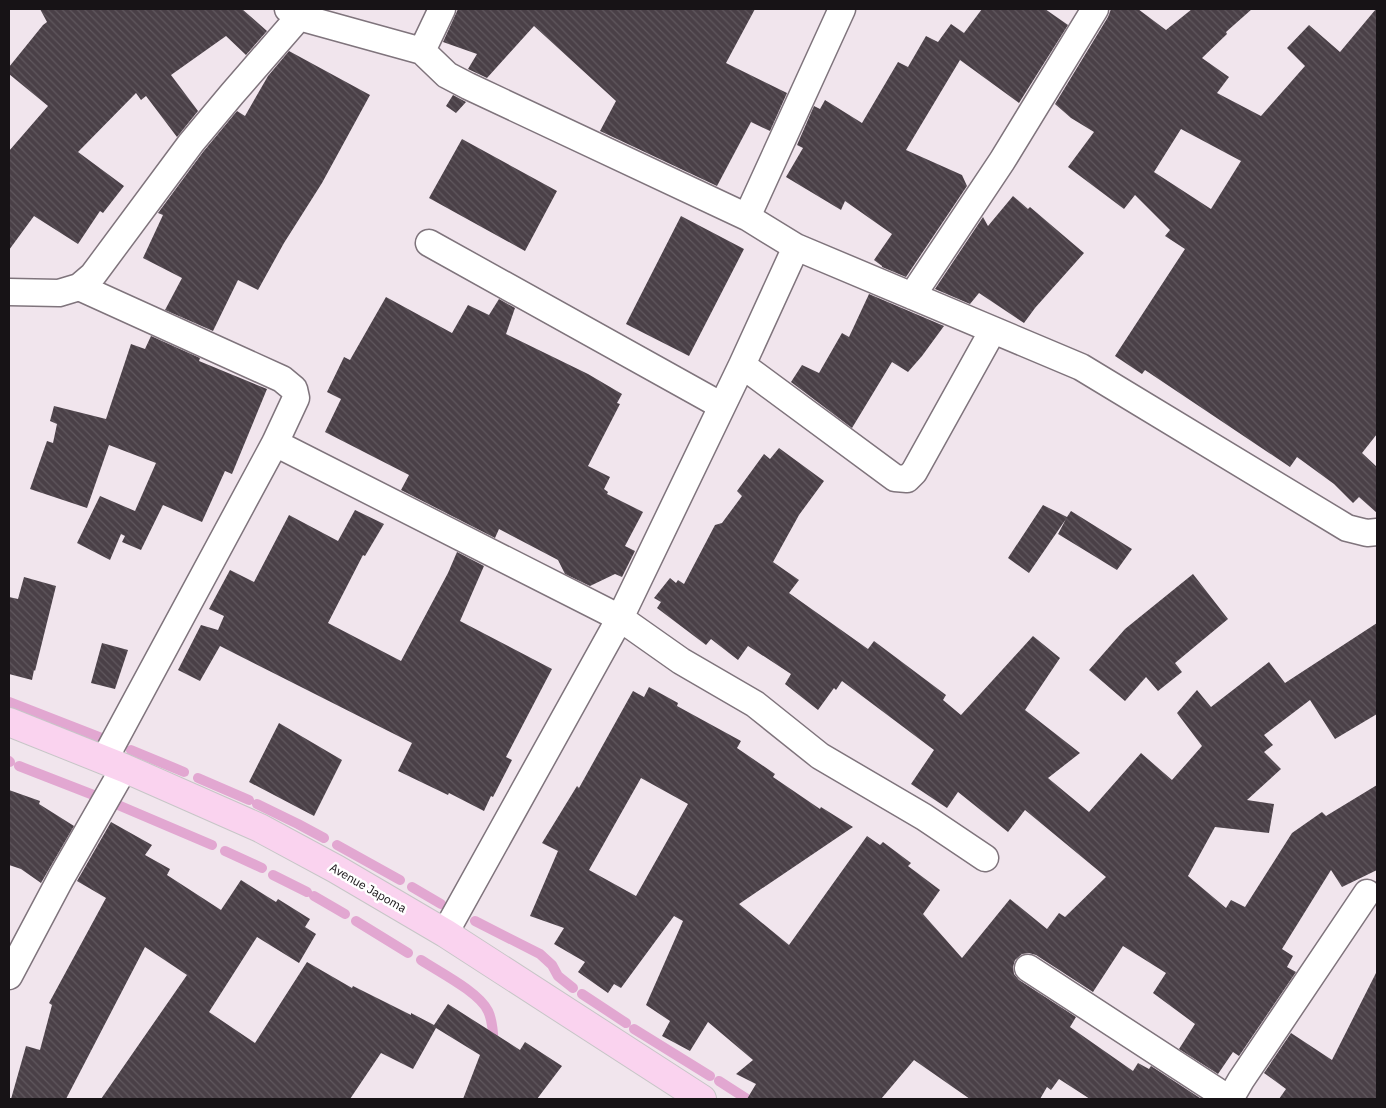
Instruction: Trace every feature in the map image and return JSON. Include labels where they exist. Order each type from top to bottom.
[{"type":"main road","name":"Avenue Japoma","points":[[9,722],[114,764],[260,828],[336,869],[445,933],[702,1099]]},
{"type":"street","points":[[422,51],[442,9]]},
{"type":"street","points":[[747,217],[842,9]]},
{"type":"street","points":[[912,296],[1002,162],[1095,9]]},
{"type":"street","points":[[9,292],[59,293],[79,287],[93,275],[191,143],[293,13],[422,51],[446,75],[747,217],[796,247],[1081,368],[1347,528],[1367,533],[1377,532]]},
{"type":"street","points":[[429,243],[722,406]]},
{"type":"street","points":[[445,933],[620,618],[742,366],[796,247]]},
{"type":"street","points":[[9,975],[61,878],[114,764],[296,398],[294,388],[282,379],[79,287]]},
{"type":"street","points":[[742,366],[895,478],[907,479],[914,472],[993,330]]},
{"type":"street","points":[[275,443],[620,618],[681,661],[755,704],[820,756],[924,817],[985,858]]},
{"type":"street","points":[[1028,968],[1230,1099],[1367,893]]},
{"type":"building","points":[[40,9],[242,9],[267,31],[246,55],[226,36],[171,75],[198,111],[177,137],[146,96],[141,100],[136,93],[78,152],[124,186],[103,213],[100,211],[78,244],[34,216],[9,250],[9,151],[48,106],[9,74],[9,67],[47,22]]},
{"type":"building","points":[[458,9],[755,9],[726,63],[787,93],[770,131],[751,122],[717,186],[600,131],[616,101],[534,26],[487,78],[468,69],[477,54],[443,42]]},
{"type":"building","points":[[982,9],[1045,9],[1068,25],[1019,103],[960,60],[906,150],[962,175],[967,186],[906,277],[882,267],[874,260],[892,234],[845,201],[841,210],[786,177],[803,148],[797,145],[814,106],[820,109],[825,100],[862,123],[898,62],[908,67],[926,36],[938,42],[951,24],[964,33]]},
{"type":"building","points":[[1111,9],[1138,9],[1166,30],[1192,9],[1252,9],[1226,32],[1227,34],[1202,58],[1229,77],[1217,93],[1261,116],[1305,66],[1287,48],[1309,25],[1340,52],[1377,9],[1377,434],[1362,453],[1377,467],[1377,513],[1359,497],[1353,503],[1334,484],[1297,457],[1290,467],[1145,370],[1142,374],[1115,356],[1185,249],[1165,236],[1170,230],[1135,195],[1124,209],[1068,167],[1094,132],[1071,118],[1055,104]],"holes":[[[1181,129],[1241,161],[1211,209],[1154,172]]]},
{"type":"building","points":[[289,51],[370,95],[322,183],[284,243],[258,290],[238,280],[213,331],[165,310],[182,278],[143,258],[163,215],[158,213],[203,152],[237,111],[245,116],[268,76]]},
{"type":"building","points":[[453,95],[466,102],[456,113],[446,106]]},
{"type":"building","points":[[462,139],[557,191],[525,251],[429,198]]},
{"type":"building","points":[[1013,196],[1028,209],[1030,207],[1084,253],[1024,323],[979,293],[970,304],[935,289],[983,217],[988,226]]},
{"type":"building","points":[[681,216],[744,249],[689,356],[626,324]]},
{"type":"building","points":[[869,294],[944,326],[908,372],[892,362],[852,428],[791,382],[802,365],[819,373],[842,333],[849,337]]},
{"type":"building","points":[[386,297],[452,333],[468,305],[489,315],[499,299],[515,308],[506,334],[588,374],[622,394],[617,403],[620,404],[588,466],[610,477],[604,489],[608,492],[607,494],[643,512],[625,546],[635,551],[622,577],[615,574],[590,586],[565,574],[558,560],[499,529],[495,538],[401,490],[409,475],[325,432],[341,399],[327,392],[344,357],[350,360]]},
{"type":"building","points":[[151,336],[200,358],[199,361],[267,389],[232,474],[225,471],[202,522],[163,505],[141,550],[122,542],[125,536],[121,534],[110,560],[77,543],[100,496],[135,511],[156,463],[109,445],[87,508],[30,489],[47,441],[53,443],[57,424],[50,421],[54,406],[106,419],[131,344],[145,349]]},
{"type":"building","points":[[779,448],[824,481],[799,515],[773,562],[799,580],[789,593],[868,649],[874,641],[946,695],[943,700],[961,715],[1033,636],[1060,658],[1025,710],[1080,753],[1048,778],[1089,812],[1141,753],[1172,780],[1202,746],[1177,713],[1197,690],[1211,707],[1269,662],[1285,683],[1377,623],[1377,714],[1335,739],[1310,700],[1264,735],[1273,745],[1264,752],[1281,769],[1247,800],[1274,804],[1269,833],[1215,827],[1188,876],[1226,908],[1231,900],[1245,907],[1292,833],[1322,812],[1326,816],[1377,785],[1377,870],[1342,887],[1331,870],[1282,949],[1293,956],[1287,967],[1296,972],[1239,1056],[1233,1052],[1218,1074],[1179,1049],[1195,1024],[1153,993],[1166,973],[1123,946],[1093,992],[1036,955],[1022,954],[1015,960],[1014,974],[1019,980],[1076,1017],[1070,1027],[1133,1071],[1138,1063],[1149,1069],[1151,1066],[1200,1099],[1090,1099],[1059,1079],[1051,1090],[1047,1087],[1040,1099],[970,1099],[914,1060],[881,1099],[747,1099],[756,1084],[736,1074],[753,1060],[708,1022],[690,1051],[662,1036],[670,1021],[646,1005],[683,921],[674,916],[621,988],[614,984],[608,993],[578,972],[585,962],[554,944],[564,928],[530,916],[558,851],[542,843],[577,786],[579,788],[633,691],[644,697],[649,687],[678,703],[677,706],[741,741],[737,748],[775,774],[773,777],[820,809],[821,807],[853,827],[739,904],[789,945],[867,836],[880,845],[883,842],[911,863],[908,866],[940,890],[923,914],[962,958],[1010,899],[1047,929],[1059,913],[1065,917],[1106,877],[1025,810],[1008,832],[958,792],[947,808],[911,784],[934,750],[842,681],[836,690],[834,688],[818,710],[785,684],[791,674],[748,646],[738,660],[711,639],[706,645],[657,608],[661,602],[654,598],[670,578],[676,583],[678,580],[684,584],[715,525],[722,523],[742,496],[737,491],[764,454],[770,459]],"holes":[[[641,778],[688,804],[636,896],[589,870]]]},
{"type":"building","points":[[1043,505],[1067,517],[1071,511],[1132,549],[1117,570],[1058,534],[1066,519],[1029,573],[1008,558]]},
{"type":"building","points":[[355,510],[384,524],[365,556],[363,555],[328,623],[401,661],[448,573],[457,552],[484,566],[460,621],[552,669],[506,757],[512,760],[484,811],[449,793],[448,795],[398,771],[412,743],[220,646],[200,681],[178,670],[201,625],[218,630],[224,616],[209,609],[230,570],[254,582],[289,515],[338,541]]},
{"type":"building","points":[[1193,574],[1228,619],[1175,663],[1182,672],[1158,691],[1146,677],[1125,701],[1089,670],[1125,629]]},
{"type":"building","points":[[24,577],[56,586],[32,680],[9,674],[9,597],[18,599]]},
{"type":"building","points":[[102,643],[128,650],[115,689],[91,683]]},
{"type":"building","points":[[279,723],[342,760],[314,816],[249,782]]},
{"type":"building","points":[[9,790],[40,801],[39,804],[74,826],[41,883],[21,869],[9,865]]},
{"type":"building","points":[[111,822],[152,845],[145,855],[170,869],[167,875],[221,910],[241,880],[276,902],[278,899],[310,919],[305,927],[316,934],[299,963],[257,937],[209,1012],[255,1043],[307,962],[352,988],[353,986],[434,1025],[448,1004],[520,1050],[525,1042],[562,1066],[537,1099],[463,1099],[480,1055],[436,1028],[413,1069],[381,1053],[350,1099],[101,1099],[187,975],[145,947],[66,1099],[11,1099],[26,1046],[40,1050],[52,1005],[49,1003],[106,898],[77,881]]},
{"type":"building","points":[[1377,971],[1377,1099],[1279,1099],[1286,1089],[1264,1073],[1291,1033],[1332,1060]]},
{"type":"waterway","points":[[9,702],[104,739]]},
{"type":"waterway","points":[[131,750],[184,772]]},
{"type":"waterway","points":[[19,766],[96,796]]},
{"type":"waterway","points":[[198,778],[249,800]]},
{"type":"waterway","points":[[257,804],[324,838]]},
{"type":"waterway","points":[[118,805],[212,845]]},
{"type":"waterway","points":[[337,845],[400,880]]},
{"type":"waterway","points":[[225,851],[262,868]]},
{"type":"waterway","points":[[273,875],[307,892]]},
{"type":"waterway","points":[[412,887],[441,904]]},
{"type":"waterway","points":[[314,896],[345,914]]},
{"type":"waterway","points":[[356,921],[408,953]]},
{"type":"waterway","points":[[475,921],[540,954],[552,965],[558,976],[573,988]]},
{"type":"waterway","points":[[421,960],[468,990],[483,1004],[491,1018],[493,1045]]},
{"type":"waterway","points":[[582,994],[626,1023]]},
{"type":"waterway","points":[[634,1029],[710,1076]]},
{"type":"waterway","points":[[719,1081],[747,1099]]}]
